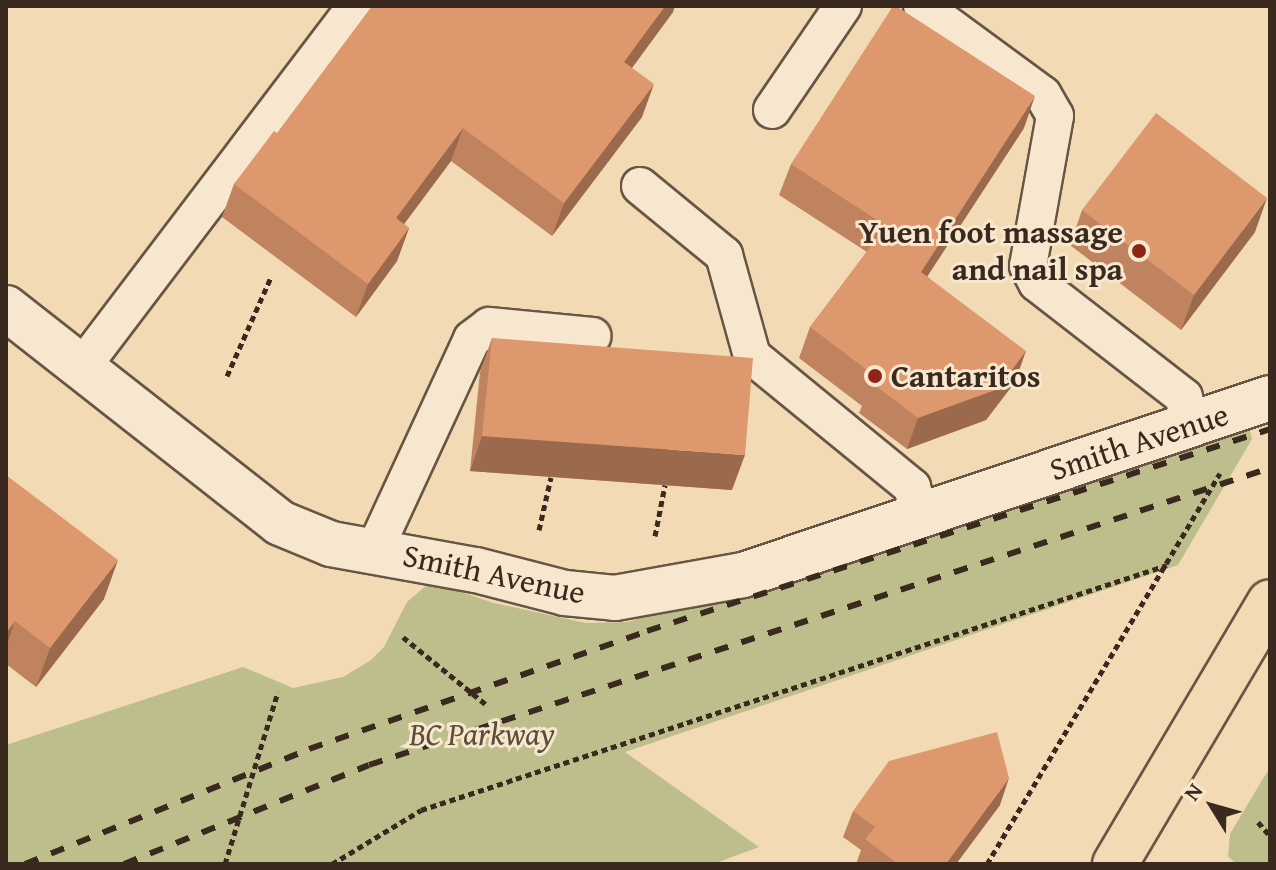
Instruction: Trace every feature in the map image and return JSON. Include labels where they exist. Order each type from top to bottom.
[{"type":"main road","points":[[1115,864],[1270,602]]},
{"type":"street","name":"Smith Avenue","points":[[6,308],[280,523],[331,544],[375,549],[565,593],[615,598],[743,575],[1270,398]]},
{"type":"lane","points":[[82,367],[356,6]]},
{"type":"lane","points":[[772,110],[843,6]]},
{"type":"lane","points":[[922,6],[1043,95],[1055,116],[1028,266],[1037,283],[1184,397],[1189,425]]},
{"type":"lane","points":[[640,186],[724,255],[752,356],[912,487],[919,514]]},
{"type":"lane","points":[[375,549],[472,339],[489,326],[593,336]]},
{"type":"path","points":[[227,376],[271,277]]},
{"type":"path","points":[[987,864],[1225,463]]},
{"type":"path","points":[[537,538],[551,477]]},
{"type":"path","points":[[654,538],[665,485]]},
{"type":"path","points":[[332,864],[421,810],[1167,565]]},
{"type":"path","points":[[403,637],[488,706]]},
{"type":"path","points":[[225,864],[278,692]]},
{"type":"path","points":[[1258,822],[1270,836]]},
{"type":"green space","name":"BC Parkway","points":[[1250,431],[1252,439],[1178,565],[625,752],[759,847],[713,864],[6,864],[6,745],[243,667],[293,688],[343,677],[371,660],[384,647],[407,602],[427,585],[437,584],[494,603],[586,623],[628,622]]},
{"type":"green space","points":[[1270,767],[1270,864],[1236,864],[1228,856],[1230,834]]},
{"type":"building","points":[[372,6],[665,6],[624,62],[654,84],[564,203],[463,128],[396,218],[409,228],[368,284],[234,184],[274,131],[277,133]]},
{"type":"building","points":[[893,6],[1035,96],[921,272],[1026,351],[998,389],[918,418],[871,382],[875,376],[810,327],[886,226],[791,164]]},
{"type":"building","points":[[1156,113],[1267,198],[1194,295],[1082,210]]},
{"type":"building","points":[[492,338],[753,358],[745,455],[482,436]]},
{"type":"building","points":[[6,475],[118,560],[50,648],[15,621],[6,633]]},
{"type":"building","points":[[997,732],[1009,778],[946,864],[898,864],[865,839],[875,827],[853,811],[889,761]]},
{"type":"railway","points":[[25,864],[309,749],[647,631],[1270,429]]},
{"type":"railway","points":[[124,864],[369,765],[1270,468]]},
{"type":"place","name":"Yuen foot massage and nail spa","points":[[1139,251]]},
{"type":"place","name":"Cantaritos","points":[[875,376]]}]
